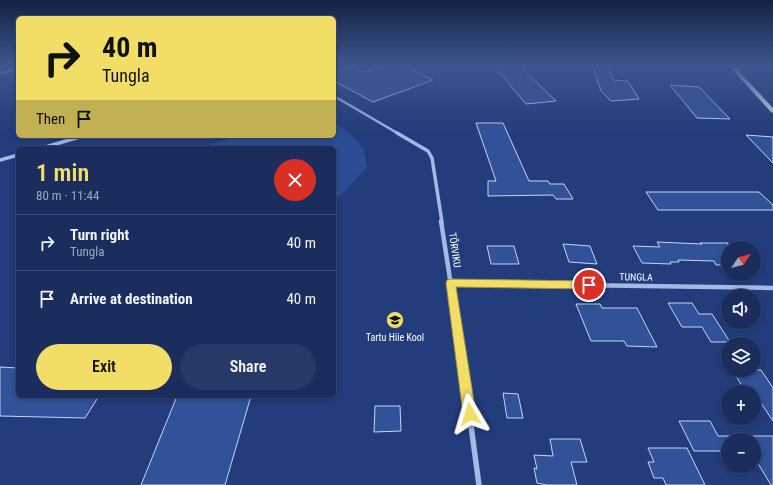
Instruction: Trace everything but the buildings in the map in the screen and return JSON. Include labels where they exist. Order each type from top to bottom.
[{"type":"main road","points":[[751,88],[773,111]]},
{"type":"street","name":"TÕRVIKU","points":[[336,97],[428,151],[432,158],[479,485]]},
{"type":"street","points":[[49,146],[76,138]]},
{"type":"street","points":[[0,160],[16,156]]},
{"type":"street","name":"TUNGLA","points":[[451,283],[773,288]]},
{"type":"shaded area","points":[[336,124],[361,145],[366,158],[367,167],[342,194],[336,197],[336,146],[205,146],[230,138],[336,138]]},
{"type":"place","name":"Tartu Hiie Kool","points":[[395,320]]},
{"type":"route","points":[[470,414],[451,283],[589,285]]}]
